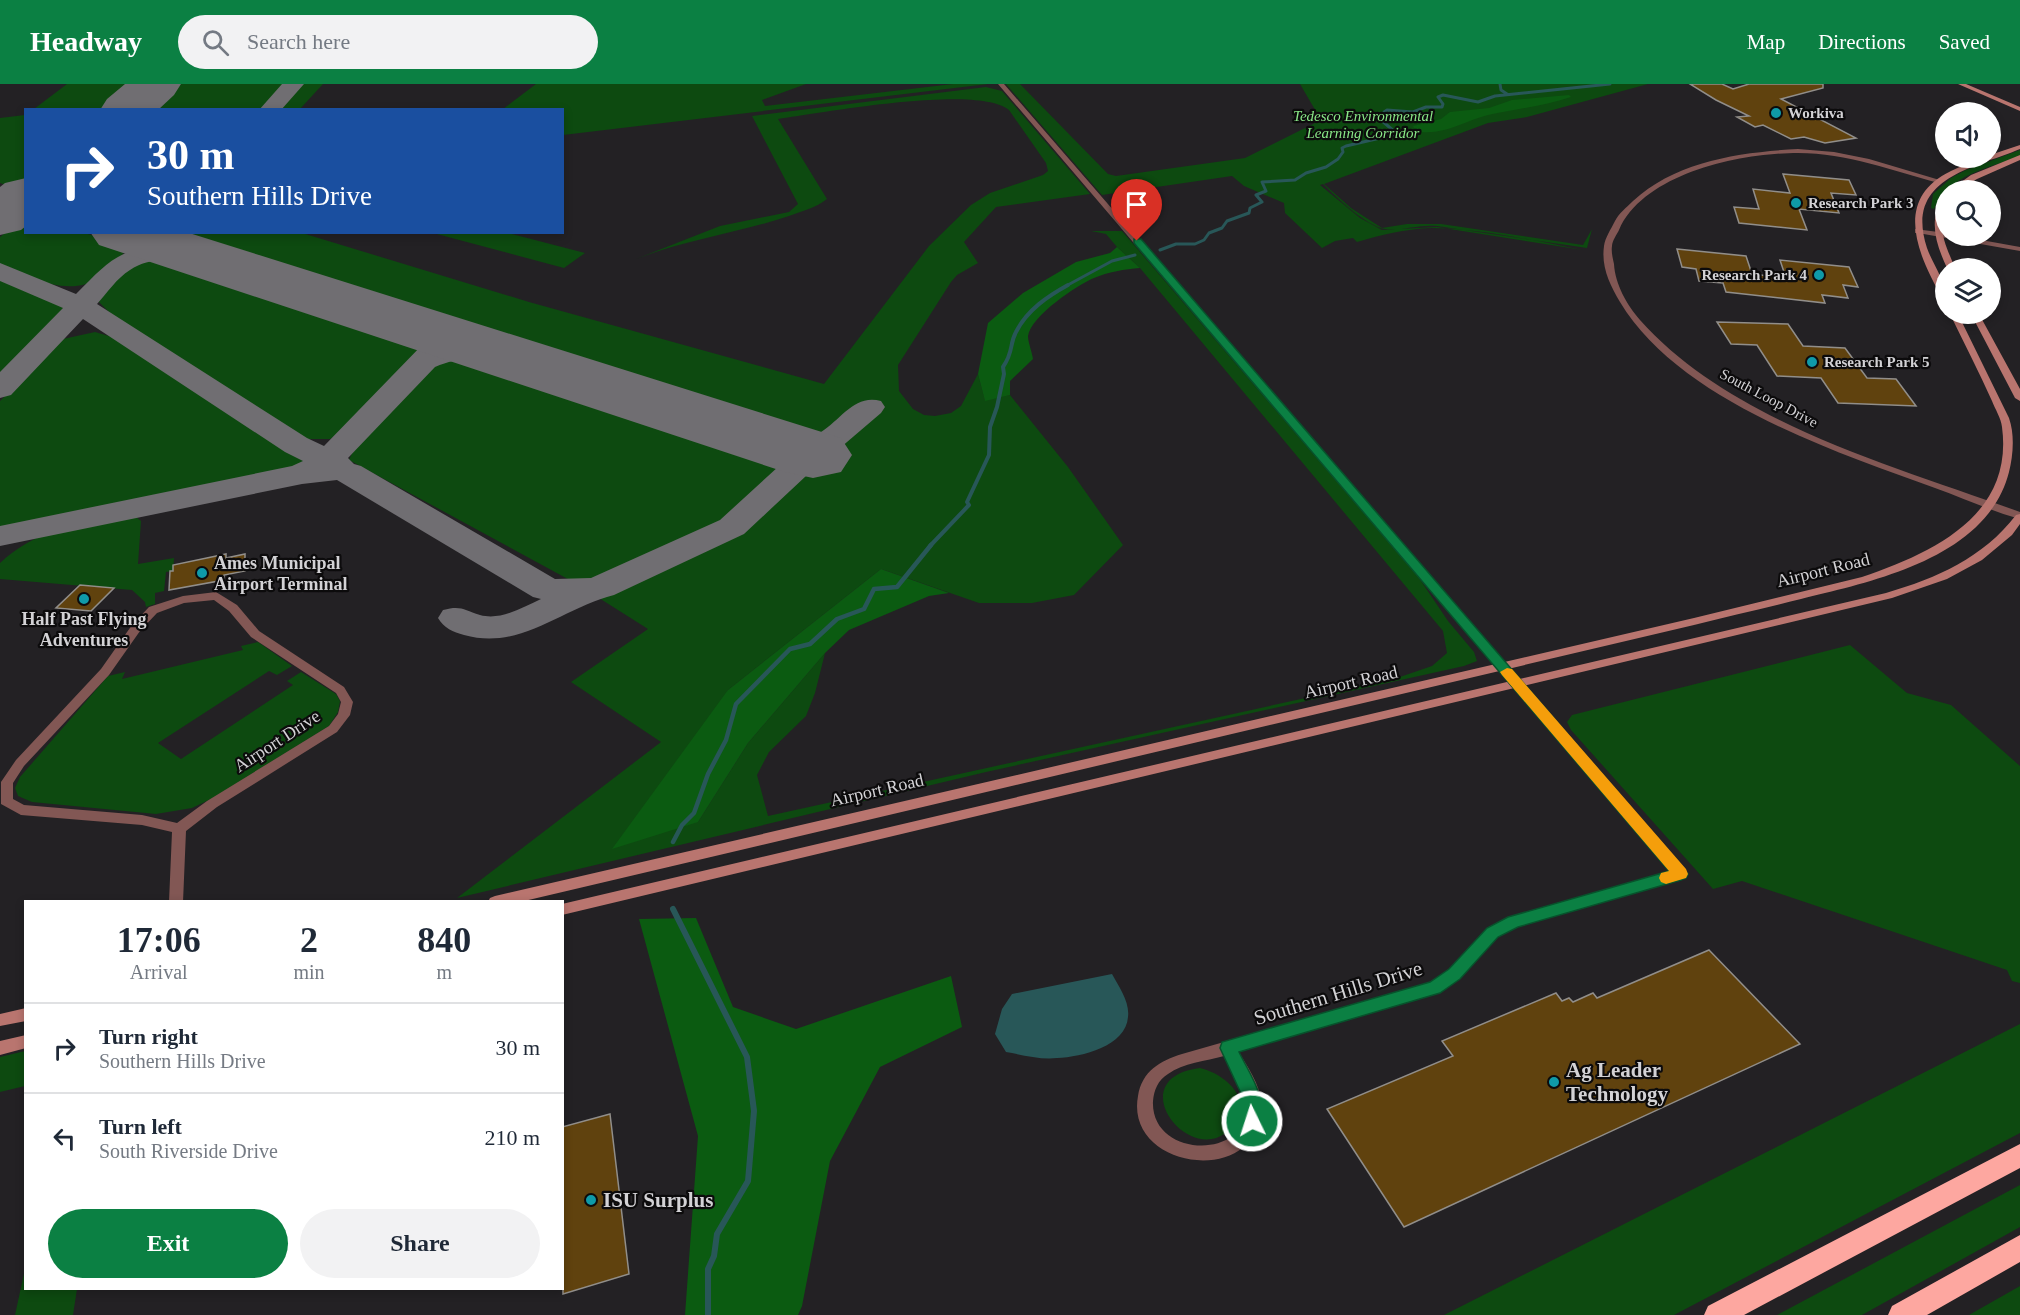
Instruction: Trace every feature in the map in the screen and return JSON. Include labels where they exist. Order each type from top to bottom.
[{"type":"highway","points":[[1717,1315],[2020,1155]]},
{"type":"highway","points":[[1901,1315],[2020,1248]]},
{"type":"main road","points":[[1961,84],[2020,114]]},
{"type":"main road","points":[[1976,91],[2020,109]]},
{"type":"main road","points":[[1939,180],[1972,164],[2020,147]]},
{"type":"main road","points":[[1969,180],[2020,159]]},
{"type":"main road","points":[[1935,184],[1922,199],[1917,211],[1917,231],[1923,251],[1935,275]]},
{"type":"main road","name":"Airport Road","points":[[503,900],[1000,782],[1503,668],[1891,572],[1935,554],[1969,532],[1994,506],[2007,479],[2011,447],[2007,424],[1959,324]]},
{"type":"main road","points":[[1980,324],[2020,398]]},
{"type":"main road","points":[[564,910],[898,829],[1520,687],[1913,589],[1980,556],[2007,535],[2020,516]]},
{"type":"main road","points":[[0,1020],[24,1014]]},
{"type":"main road","points":[[0,1048],[24,1042]]},
{"type":"street","points":[[1001,84],[1520,687]]},
{"type":"street","name":"South Loop Drive","points":[[1939,180],[1870,160],[1818,152],[1778,151],[1720,159],[1699,166],[1659,187],[1625,211],[1610,236],[1607,264],[1617,293],[1635,321],[1665,351],[1729,395],[1835,446],[2020,516]]},
{"type":"street","points":[[1917,231],[1935,234]]},
{"type":"street","points":[[2001,246],[2020,249]]},
{"type":"street","name":"Airport Drive","points":[[216,596],[233,608],[255,634],[340,690],[347,702],[344,715],[333,729],[212,804],[179,829],[142,820],[21,810],[6,801],[7,783],[20,763],[105,672],[136,628],[153,610],[183,600],[216,596]]},
{"type":"street","name":"Southern Hills Drive","points":[[1228,1048],[1253,1100],[1252,1121],[1244,1139],[1228,1149],[1211,1154],[1185,1150],[1164,1141],[1151,1128],[1145,1112],[1145,1096],[1158,1072],[1170,1065],[1228,1048],[1434,988],[1454,974],[1493,932],[1514,922],[1681,874],[1520,687]]},
{"type":"street","points":[[176,900],[179,829]]},
{"type":"green space","points":[[67,84],[139,84],[110,108],[35,108]]},
{"type":"green space","points":[[174,84],[289,84],[265,108],[147,108]]},
{"type":"green space","points":[[302,84],[323,84],[301,108],[278,108]]},
{"type":"green space","points":[[536,84],[806,84],[762,100],[765,106],[953,84],[988,84],[564,135],[564,108],[504,108]]},
{"type":"green space","name":"Tedesco Environmental Learning Corridor","points":[[1006,84],[1020,84],[1108,174],[1116,176],[1245,158],[1321,120],[1300,84],[1648,84],[1527,117],[1488,123],[1324,184],[1351,208],[1382,228],[1407,224],[1441,224],[1583,245],[1592,229],[1587,248],[1437,226],[1385,229],[1377,227],[1371,224],[1382,230],[1437,227],[1447,229],[1412,230],[1357,242],[1353,238],[1335,241],[1322,248],[1285,213],[1284,203],[1244,186],[1232,176],[1102,195]],"holes":[[[1323,184],[1368,222],[1320,185]]]},
{"type":"green space","points":[[986,87],[1002,91],[1090,194],[996,207],[964,242],[978,263],[957,275],[951,282],[898,365],[899,391],[913,409],[924,415],[935,416],[951,413],[961,406],[978,374],[985,400],[1010,395],[1068,467],[1123,545],[1074,595],[1032,603],[979,603],[881,569],[728,690],[698,822],[748,743],[825,653],[815,693],[806,716],[769,752],[757,775],[768,816],[1397,678],[1432,666],[1447,653],[1443,631],[1140,268],[1106,234],[1091,231],[1122,231],[1417,575],[1448,621],[1474,652],[1477,661],[1464,666],[986,772],[457,898],[661,742],[571,682],[648,629],[599,598],[743,530],[880,411],[864,406],[831,435],[815,442],[160,234],[305,234],[529,302],[824,384],[929,246],[971,205],[990,193],[1043,175],[1048,171],[1046,163],[1009,110],[991,103],[965,100],[898,102],[778,119],[827,199],[814,207],[789,216],[636,259],[720,226],[789,212],[798,204],[752,116]]},
{"type":"green space","points":[[1569,95],[1571,97],[1488,115],[1434,132],[1415,131],[1413,126],[1441,119],[1450,112],[1489,108],[1512,100]]},
{"type":"green space","points":[[24,115],[24,181],[16,188],[0,183],[0,118]]},
{"type":"green space","points":[[2020,150],[2020,156],[2001,163],[2001,157]]},
{"type":"green space","points":[[1986,168],[1960,180],[1949,180],[1966,170]]},
{"type":"green space","points":[[1935,192],[1934,209],[1931,208]]},
{"type":"green space","points":[[24,217],[24,234],[88,234],[128,247],[103,276],[90,283],[64,286],[38,280],[0,265],[0,237]]},
{"type":"green space","points":[[1447,229],[1529,239],[1583,250]]},
{"type":"green space","points":[[437,234],[512,234],[585,253],[564,268]]},
{"type":"green space","points":[[1117,247],[1140,268],[1117,271],[1094,278],[1066,294],[1046,311],[1031,328],[1028,336],[1033,359],[1010,381],[1010,395],[985,401],[978,374],[988,323],[1023,293],[1076,262],[1110,253]]},
{"type":"green space","points":[[159,256],[432,344],[355,424],[330,439],[305,439],[117,320],[99,302],[114,282],[132,265]]},
{"type":"green space","points":[[0,279],[60,305],[64,309],[64,314],[0,382]]},
{"type":"green space","points":[[95,332],[119,339],[304,460],[299,470],[0,531],[0,401],[63,339]]},
{"type":"green space","points":[[460,353],[788,459],[782,472],[726,522],[599,580],[577,584],[349,460],[353,451],[436,363],[446,356]]},
{"type":"green space","points":[[122,516],[136,517],[141,521],[138,564],[174,558],[173,571],[166,572],[164,591],[155,593],[155,604],[146,607],[145,602],[132,590],[0,579],[0,563],[28,543],[57,530]]},
{"type":"green space","points":[[881,569],[949,593],[929,596],[849,630],[825,653],[748,743],[698,822],[612,849],[728,690]]},
{"type":"green space","points":[[258,642],[292,666],[277,675],[269,671],[158,743],[181,759],[293,685],[287,681],[301,672],[336,694],[340,701],[338,712],[329,726],[213,798],[192,808],[156,814],[32,802],[18,796],[15,788],[20,777],[108,676],[125,672],[122,679],[243,650],[241,646]]},
{"type":"green space","points":[[1850,645],[1907,693],[1951,705],[2020,766],[2020,983],[2012,981],[2007,970],[1742,881],[1713,889],[1571,730],[1567,722],[1572,715]]},
{"type":"green space","points":[[696,918],[733,1007],[796,1029],[951,976],[962,1027],[880,1067],[830,1161],[802,1306],[798,1315],[685,1315],[698,1136],[639,919]]},
{"type":"green space","points":[[2020,1024],[2020,1133],[1674,1315],[1444,1315]]},
{"type":"green space","points":[[24,1051],[24,1086],[0,1092],[0,1057]]},
{"type":"green space","points":[[1200,1068],[1228,1082],[1239,1098],[1241,1108],[1239,1117],[1232,1127],[1216,1138],[1199,1139],[1183,1131],[1170,1118],[1164,1103],[1165,1088],[1176,1075]]},
{"type":"green space","points":[[2020,1185],[2020,1227],[1862,1315],[1777,1315]]},
{"type":"green space","points":[[24,1274],[24,1290],[77,1290],[73,1315],[15,1315]]},
{"type":"green space","points":[[2020,1286],[2020,1315],[1969,1315]]},
{"type":"water","points":[[1112,974],[1128,1011],[1125,1027],[1120,1036],[1101,1048],[1067,1057],[1032,1057],[1006,1052],[995,1034],[1002,1009],[1012,994]]},
{"type":"building","name":"Workiva","points":[[1690,84],[1722,84],[1733,89],[1749,84],[1823,84],[1823,88],[1781,99],[1856,138],[1825,143],[1804,137],[1791,139],[1763,125],[1755,127],[1737,117],[1749,116]]},
{"type":"building","name":"Research Park 3","points":[[1783,174],[1849,180],[1856,195],[1831,193],[1839,213],[1799,209],[1807,230],[1739,223],[1734,207],[1759,209],[1753,189],[1790,193]]},
{"type":"building","name":"Research Park 4","points":[[1677,249],[1746,256],[1752,274],[1786,278],[1780,260],[1849,267],[1858,287],[1843,285],[1848,298],[1822,295],[1825,303],[1726,292],[1723,283],[1699,281],[1696,269],[1682,267]]},
{"type":"building","name":"Research Park 5","points":[[1717,322],[1788,324],[1803,346],[1845,348],[1867,378],[1896,379],[1916,406],[1838,403],[1821,378],[1777,376],[1757,345],[1731,344]]},
{"type":"building","name":"Ames Municipal Airport Terminal","points":[[226,554],[226,558],[245,554],[245,571],[224,575],[224,580],[169,590],[170,571],[173,571],[173,565]]},
{"type":"building","name":"Half Past Flying Adventures","points":[[80,585],[114,588],[91,611],[56,608]]},
{"type":"building","name":"Ag Leader Technology","points":[[1709,950],[1800,1044],[1404,1227],[1327,1109],[1453,1056],[1442,1041],[1556,993],[1562,1001],[1569,998],[1573,1002],[1593,993],[1597,998]]},
{"type":"building","name":"ISU Surplus","points":[[610,1114],[629,1274],[563,1294],[564,1290],[564,1126]]},
{"type":"waterway","points":[[1500,84],[1501,90],[1507,94]]},
{"type":"waterway","points":[[1160,250],[1176,244],[1195,244],[1204,240],[1209,233],[1222,228],[1227,221],[1249,213],[1250,208],[1262,202],[1256,195],[1266,191],[1262,182],[1295,180],[1306,173],[1326,167],[1338,159],[1343,152],[1342,148],[1346,146],[1393,135],[1395,132],[1381,120],[1385,118],[1384,112],[1387,110],[1413,112],[1426,107],[1442,107],[1443,104],[1438,97],[1443,95],[1478,102],[1495,96],[1610,84]]},
{"type":"waterway","points":[[1066,286],[1112,261],[1135,255]]},
{"type":"waterway","points":[[930,546],[969,505],[967,502],[989,455],[990,427],[997,407],[1004,374],[1003,367],[1009,357],[1016,332],[1039,304],[1068,285]]},
{"type":"waterway","points":[[673,842],[682,825],[694,813],[708,774],[726,740],[736,704],[790,649],[810,644],[837,619],[864,609],[874,589],[897,587],[931,545]]},
{"type":"waterway","points":[[673,909],[747,1057],[754,1111],[748,1181],[717,1234],[714,1256],[708,1269],[708,1315]]},
{"type":"taxiway","points":[[271,108],[294,84]]},
{"type":"taxiway","points":[[0,220],[13,208]]},
{"type":"taxiway","points":[[80,305],[119,265],[148,254],[191,256],[235,270]]},
{"type":"taxiway","points":[[0,271],[80,305]]},
{"type":"taxiway","points":[[0,389],[80,305]]},
{"type":"taxiway","points":[[80,305],[296,445],[328,460]]},
{"type":"taxiway","points":[[360,310],[429,332],[437,337],[438,344],[425,361]]},
{"type":"taxiway","points":[[425,361],[442,353],[475,350],[507,356],[557,373]]},
{"type":"taxiway","points":[[328,460],[425,361]]},
{"type":"taxiway","points":[[302,474],[337,470],[350,473],[546,589],[587,590],[601,587],[732,527],[795,469],[796,457],[791,447],[829,441],[870,407]]},
{"type":"taxiway","points":[[302,474],[328,460]]},
{"type":"taxiway","points":[[328,460],[339,466]]},
{"type":"taxiway","points":[[0,536],[302,474]]},
{"type":"taxiway","points":[[456,618],[472,626],[488,628],[505,626],[522,622],[585,592]]},
{"type":"runway","points":[[128,108],[156,84]]},
{"type":"runway","points":[[0,217],[24,198]]},
{"type":"runway","points":[[127,234],[813,455]]},
{"type":"slow traffic","points":[[1507,672],[1681,874],[1666,878]]},
{"type":"place","name":"Workiva","points":[[1776,113]]},
{"type":"place","name":"Research Park 3","points":[[1796,203]]},
{"type":"place","name":"Research Park 4","points":[[1819,275]]},
{"type":"place","name":"Research Park 5","points":[[1812,362]]},
{"type":"place","name":"Ames Municipal Airport Terminal","points":[[202,573]]},
{"type":"place","name":"Half Past Flying Adventures","points":[[84,599]]},
{"type":"place","name":"Ag Leader Technology","points":[[1554,1082]]},
{"type":"place","name":"ISU Surplus","points":[[591,1200]]},
{"type":"route","points":[[1137,241],[1681,874],[1514,922],[1493,932],[1454,974],[1434,988],[1228,1048],[1253,1100],[1252,1121]]}]
